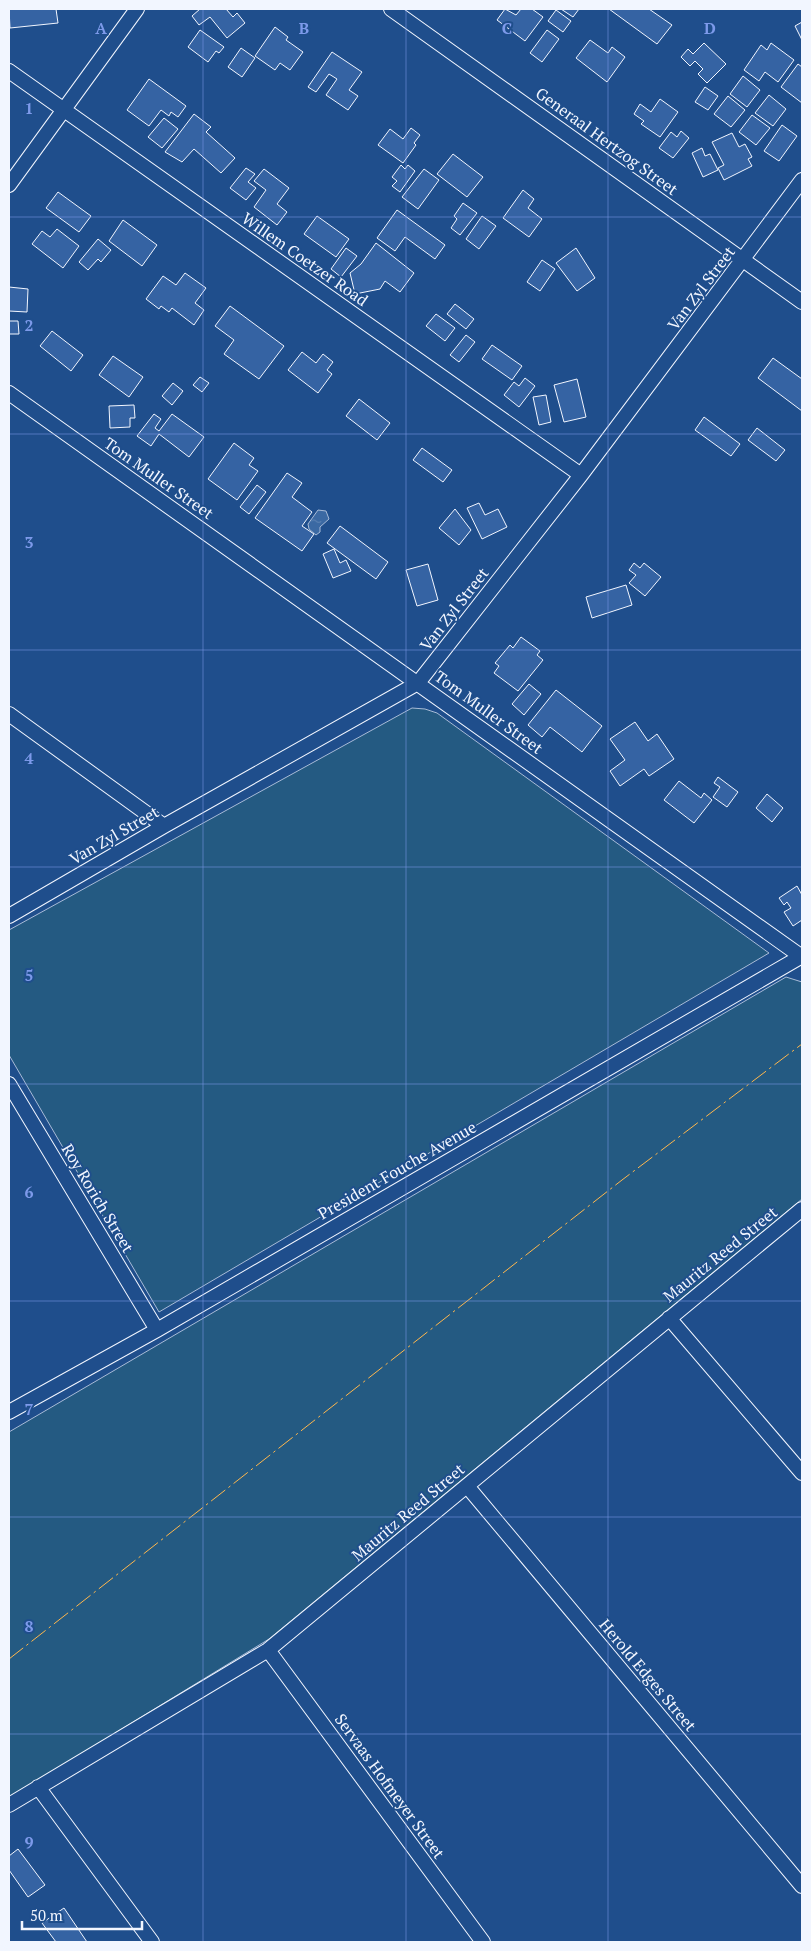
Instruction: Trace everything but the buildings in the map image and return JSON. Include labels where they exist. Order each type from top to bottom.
[{"type":"street","points":[[9,185],[137,9]]},
{"type":"street","name":"Generaal Hertzog Street","points":[[391,9],[802,302]]},
{"type":"street","name":"Willem Coetzer Road","points":[[9,71],[582,475]]},
{"type":"street","name":"Van Zyl Street","points":[[9,916],[418,683],[582,475],[802,180]]},
{"type":"street","name":"Tom Muller Street","points":[[9,393],[802,957]]},
{"type":"street","points":[[9,714],[164,826]]},
{"type":"street","name":"President Fouche Avenue","points":[[9,1412],[157,1330],[802,957]]},
{"type":"street","name":"Roy Rorich Street","points":[[9,1084],[157,1330]]},
{"type":"street","name":"Mauritz Reed Street","points":[[9,1805],[268,1650],[802,1209]]},
{"type":"street","points":[[669,1318],[802,1473]]},
{"type":"street","name":"Herold Edges Street","points":[[467,1486],[802,1886]]},
{"type":"street","name":"Servaas Hofmeyer Street","points":[[268,1650],[483,1942]]},
{"type":"street","points":[[38,1787],[152,1942]]},
{"type":"shaded area","points":[[412,708],[425,709],[437,713],[769,953],[159,1312],[9,1055],[9,930]]},
{"type":"shaded area","points":[[786,977],[802,982],[802,1199],[269,1639],[9,1798],[9,1432]]},
{"type":"water","points":[[318,510],[326,511],[329,519],[320,527],[320,532],[316,535],[309,529],[308,524]]},
{"type":"power","points":[[9,1659],[622,1180],[802,1044]]}]
